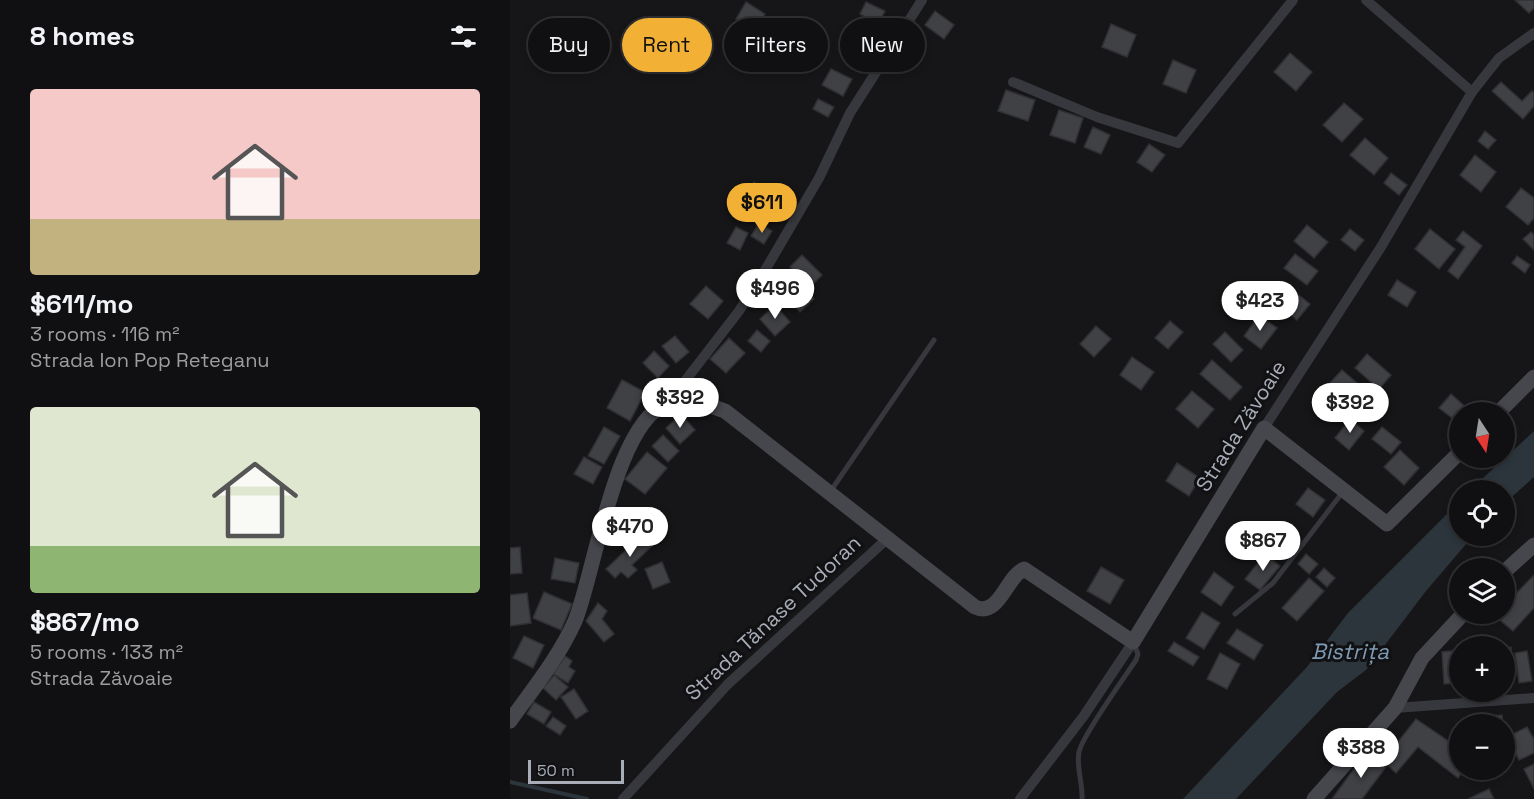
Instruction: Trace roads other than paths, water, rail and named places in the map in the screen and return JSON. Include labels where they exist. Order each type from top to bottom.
[{"type":"street","points":[[668,403],[739,311],[767,267],[819,178],[850,113],[922,0]]},
{"type":"street","points":[[1013,82],[1097,117],[1178,143],[1293,0]]},
{"type":"street","points":[[1366,0],[1472,92]]},
{"type":"street","name":"Strada Zăvoaie","points":[[1133,642],[1264,428],[1382,247],[1472,92],[1499,58],[1534,33]]},
{"type":"street","points":[[1509,402],[1534,377]]},
{"type":"street","points":[[510,721],[552,663],[575,621],[610,498],[630,442],[654,410],[668,403],[686,400],[726,411],[888,538]]},
{"type":"street","points":[[1264,428],[1387,524],[1449,463]]},
{"type":"street","name":"Strada Tănase Tudoran","points":[[623,799],[728,684],[888,538],[979,609],[992,607],[1016,574],[1024,569],[1133,642]]},
{"type":"street","points":[[1515,563],[1532,549]]},
{"type":"street","points":[[1314,799],[1395,708],[1422,658],[1454,624]]},
{"type":"street","points":[[1020,799],[1083,717],[1133,642]]},
{"type":"street","points":[[1395,708],[1533,701]]},
{"type":"lane","points":[[830,492],[934,340]]},
{"type":"lane","points":[[1235,615],[1273,583],[1344,490]]},
{"type":"lane","points":[[1082,799],[1080,747],[1136,660],[1137,649],[1133,642]]},
{"type":"water","points":[[1534,431],[1534,477],[1515,494],[1515,480],[1481,480],[1494,468],[1515,468],[1515,449]]},
{"type":"water","name":"Bistrița","points":[[1449,512],[1449,546],[1464,546],[1454,558],[1449,558],[1449,564],[1366,670],[1337,692],[1236,799],[1183,799],[1306,668],[1348,613]]},
{"type":"waterway","points":[[510,782],[587,799]]}]
